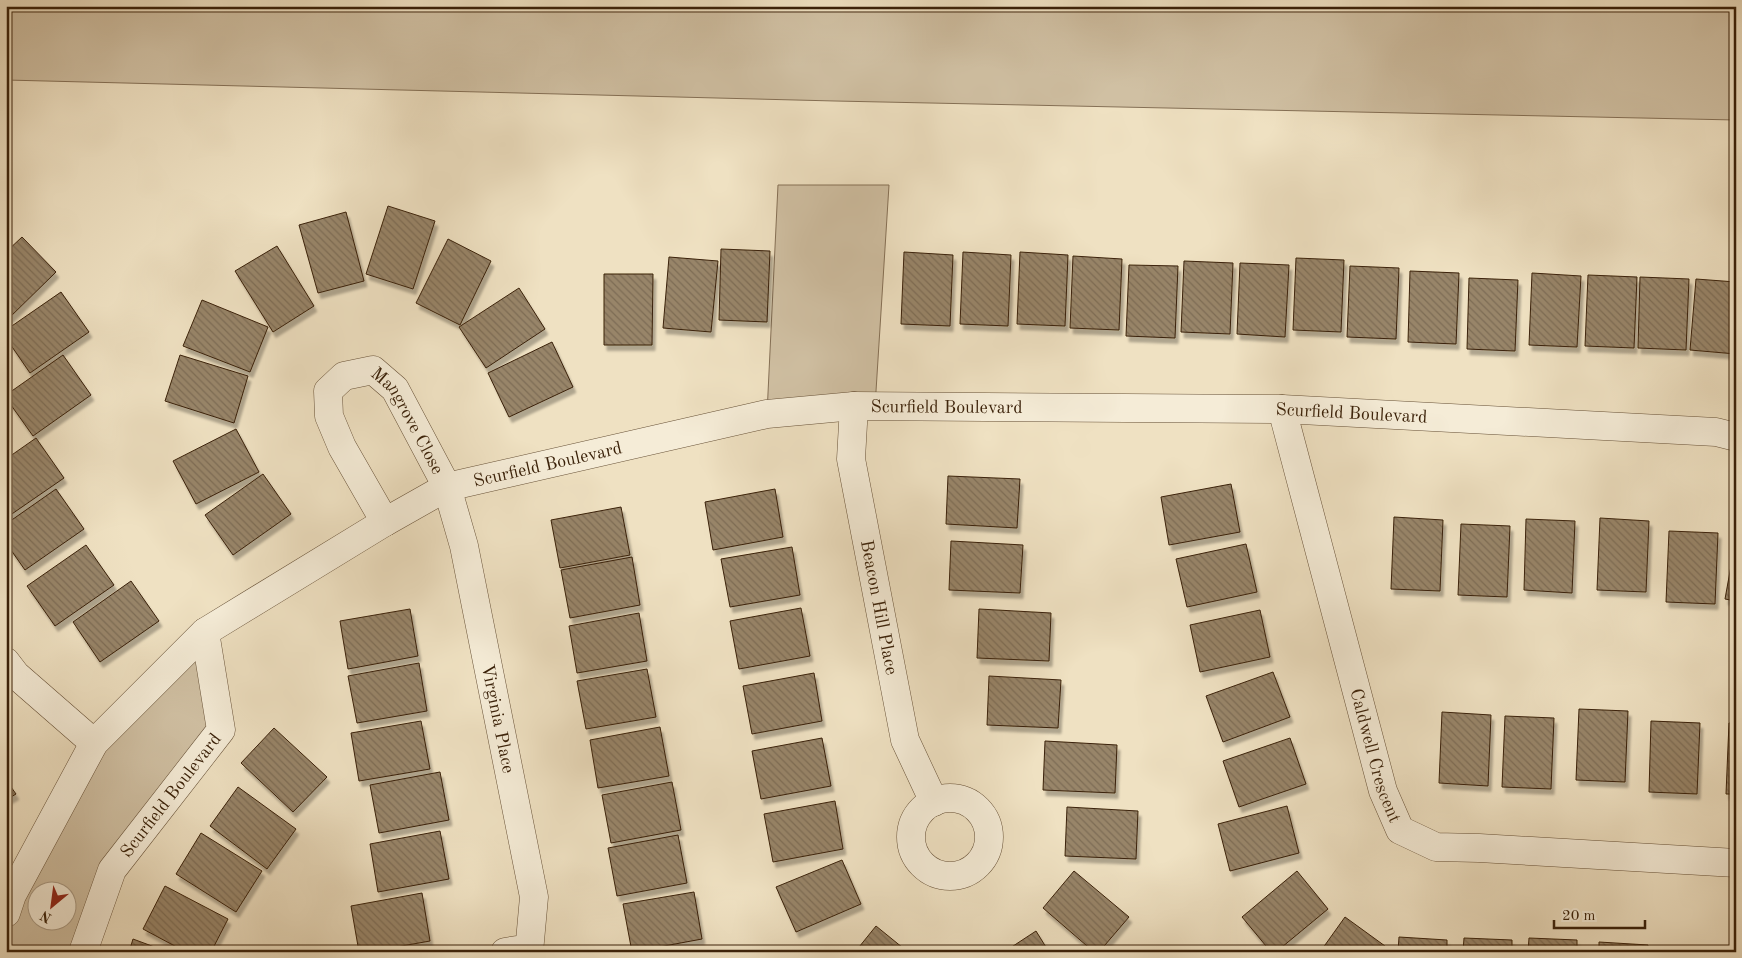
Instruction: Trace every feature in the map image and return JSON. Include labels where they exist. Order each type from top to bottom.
[{"type":"street","name":"Mangrove Close","points":[[384,522],[342,446],[329,416],[328,391],[344,376],[373,370],[395,389],[447,487]]},
{"type":"street","name":"Scurfield Boulevard","points":[[8,902],[94,743],[205,632],[384,522],[447,487],[767,414],[854,406],[1282,409],[1716,432],[1736,438]]},
{"type":"street","name":"Beacon Hill Place","points":[[854,406],[851,459],[905,740],[934,802]]},
{"type":"street","name":"Caldwell Crescent","points":[[1282,409],[1383,791],[1400,830],[1436,847],[1736,862]]},
{"type":"street","name":"Virginia Place","points":[[447,487],[464,546],[534,897],[528,952],[517,950],[505,952]]},
{"type":"street","name":"Scurfield Boulevard","points":[[83,952],[112,870],[221,730],[205,632]]},
{"type":"street","points":[[6,662],[16,675],[94,743]]},
{"type":"shaded area","points":[[6,6],[1736,6],[1736,120],[835,101],[6,80]]},
{"type":"shaded area","points":[[778,185],[889,185],[875,407],[767,414]]},
{"type":"shaded area","points":[[205,632],[221,730],[112,870],[83,952],[6,952],[6,898],[94,743]]},
{"type":"building","points":[[388,206],[435,221],[413,289],[366,274]]},
{"type":"building","points":[[346,212],[364,281],[318,293],[299,225]]},
{"type":"building","points":[[22,237],[56,272],[6,321],[6,252]]},
{"type":"building","points":[[448,239],[491,261],[460,325],[416,303]]},
{"type":"building","points":[[277,246],[314,306],[273,332],[235,271]]},
{"type":"building","points":[[721,249],[770,251],[767,322],[719,320]]},
{"type":"building","points":[[904,252],[953,255],[950,326],[901,324]]},
{"type":"building","points":[[963,252],[1011,255],[1008,326],[960,324]]},
{"type":"building","points":[[1020,252],[1068,255],[1065,326],[1017,324]]},
{"type":"building","points":[[1073,256],[1122,259],[1119,330],[1070,328]]},
{"type":"building","points":[[669,257],[718,261],[711,332],[663,328]]},
{"type":"building","points":[[1296,258],[1344,260],[1341,332],[1293,330]]},
{"type":"building","points":[[1184,261],[1233,263],[1230,334],[1181,332]]},
{"type":"building","points":[[1240,263],[1289,265],[1285,337],[1237,334]]},
{"type":"building","points":[[1129,265],[1178,266],[1175,338],[1126,336]]},
{"type":"building","points":[[1350,266],[1399,268],[1396,339],[1347,337]]},
{"type":"building","points":[[1410,271],[1459,273],[1456,344],[1408,342]]},
{"type":"building","points":[[1532,273],[1581,276],[1577,347],[1529,345]]},
{"type":"building","points":[[604,274],[653,274],[652,345],[604,345]]},
{"type":"building","points":[[1588,275],[1637,277],[1634,348],[1585,346]]},
{"type":"building","points":[[1640,277],[1689,279],[1686,350],[1638,348]]},
{"type":"building","points":[[1469,278],[1518,280],[1515,351],[1467,349]]},
{"type":"building","points":[[1696,279],[1736,282],[1736,354],[1690,350]]},
{"type":"building","points":[[519,288],[545,329],[486,368],[459,327]]},
{"type":"building","points":[[61,292],[89,332],[30,373],[6,338],[6,330]]},
{"type":"building","points":[[202,300],[268,327],[250,372],[183,346]]},
{"type":"building","points":[[552,342],[573,387],[509,417],[488,373]]},
{"type":"building","points":[[63,355],[91,395],[33,436],[6,398],[6,395]]},
{"type":"building","points":[[180,355],[248,376],[234,423],[165,401]]},
{"type":"building","points":[[236,429],[259,472],[196,504],[173,461]]},
{"type":"building","points":[[36,438],[64,478],[6,518],[6,459]]},
{"type":"building","points":[[263,474],[291,514],[233,555],[205,515]]},
{"type":"building","points":[[948,476],[1020,479],[1017,528],[946,524]]},
{"type":"building","points":[[1231,484],[1240,532],[1169,545],[1161,497]]},
{"type":"building","points":[[56,489],[84,529],[25,570],[6,543],[6,524]]},
{"type":"building","points":[[775,489],[783,537],[713,550],[705,502]]},
{"type":"building","points":[[621,507],[630,555],[560,568],[551,520]]},
{"type":"building","points":[[1394,517],[1443,520],[1440,591],[1391,589]]},
{"type":"building","points":[[1600,518],[1649,521],[1646,592],[1597,590]]},
{"type":"building","points":[[1526,519],[1575,521],[1572,593],[1524,590]]},
{"type":"building","points":[[1461,524],[1510,526],[1507,597],[1458,595]]},
{"type":"building","points":[[1669,531],[1718,533],[1715,604],[1666,602]]},
{"type":"building","points":[[1736,538],[1736,601],[1725,599]]},
{"type":"building","points":[[951,541],[1023,545],[1020,593],[949,590]]},
{"type":"building","points":[[1246,544],[1257,592],[1187,607],[1176,559]]},
{"type":"building","points":[[86,545],[114,585],[55,626],[27,586]]},
{"type":"building","points":[[792,547],[800,595],[730,607],[721,559]]},
{"type":"building","points":[[632,557],[640,605],[570,618],[561,570]]},
{"type":"building","points":[[131,581],[159,621],[100,662],[73,622]]},
{"type":"building","points":[[801,608],[810,656],[739,669],[730,621]]},
{"type":"building","points":[[410,609],[418,656],[348,669],[340,621]]},
{"type":"building","points":[[979,609],[1051,613],[1049,661],[977,658]]},
{"type":"building","points":[[1260,610],[1270,657],[1200,672],[1190,625]]},
{"type":"building","points":[[639,613],[647,661],[577,673],[569,626]]},
{"type":"building","points":[[419,663],[427,711],[357,723],[348,676]]},
{"type":"building","points":[[647,669],[656,717],[586,729],[577,681]]},
{"type":"building","points":[[1273,672],[1290,717],[1223,742],[1206,696]]},
{"type":"building","points":[[814,673],[822,721],[752,734],[743,686]]},
{"type":"building","points":[[989,676],[1061,680],[1058,728],[987,725]]},
{"type":"building","points":[[1579,709],[1628,711],[1625,782],[1576,780]]},
{"type":"building","points":[[1442,712],[1491,715],[1488,786],[1439,783]]},
{"type":"building","points":[[1505,716],[1554,718],[1551,789],[1502,787]]},
{"type":"building","points":[[421,721],[430,769],[359,781],[351,733]]},
{"type":"building","points":[[1651,721],[1700,723],[1697,794],[1649,792]]},
{"type":"building","points":[[1729,723],[1736,723],[1736,794],[1726,794]]},
{"type":"building","points":[[660,727],[669,776],[598,788],[590,740]]},
{"type":"building","points":[[274,728],[327,777],[293,812],[241,763]]},
{"type":"building","points":[[822,738],[831,786],[761,799],[752,751]]},
{"type":"building","points":[[1290,738],[1306,784],[1239,807],[1223,761]]},
{"type":"building","points":[[1045,741],[1117,745],[1115,793],[1043,790]]},
{"type":"building","points":[[440,772],[449,820],[379,833],[370,785]]},
{"type":"building","points":[[6,780],[16,794],[6,800]]},
{"type":"building","points":[[672,782],[681,830],[611,843],[602,795]]},
{"type":"building","points":[[238,787],[296,829],[267,869],[210,826]]},
{"type":"building","points":[[835,801],[843,849],[773,862],[764,814]]},
{"type":"building","points":[[1287,806],[1299,853],[1230,871],[1218,824]]},
{"type":"building","points":[[1067,807],[1138,811],[1136,859],[1065,856]]},
{"type":"building","points":[[440,831],[449,879],[378,892],[370,844]]},
{"type":"building","points":[[201,833],[262,871],[236,912],[176,874]]},
{"type":"building","points":[[678,835],[687,883],[617,896],[608,848]]},
{"type":"building","points":[[842,860],[861,904],[796,932],[776,887]]},
{"type":"building","points":[[1074,871],[1129,917],[1099,952],[1094,952],[1043,908]]},
{"type":"building","points":[[1297,871],[1328,909],[1276,952],[1271,952],[1242,917]]},
{"type":"building","points":[[165,886],[228,919],[211,952],[186,952],[143,929]]},
{"type":"building","points":[[694,892],[702,939],[632,952],[623,904]]},
{"type":"building","points":[[422,893],[430,941],[359,952],[351,906]]},
{"type":"building","points":[[1345,917],[1385,946],[1380,952],[1320,952]]},
{"type":"building","points":[[876,926],[908,952],[855,952]]},
{"type":"building","points":[[1036,931],[1049,952],[1004,952]]},
{"type":"building","points":[[1399,937],[1447,940],[1447,952],[1398,952]]},
{"type":"building","points":[[1464,938],[1512,940],[1512,952],[1463,952]]},
{"type":"building","points":[[1529,938],[1577,940],[1577,952],[1528,952]]},
{"type":"building","points":[[133,939],[168,952],[129,952]]},
{"type":"building","points":[[1599,942],[1648,945],[1647,952],[1599,952]]},
{"type":"building","points":[[1662,948],[1711,950],[1711,952],[1662,952]]}]
